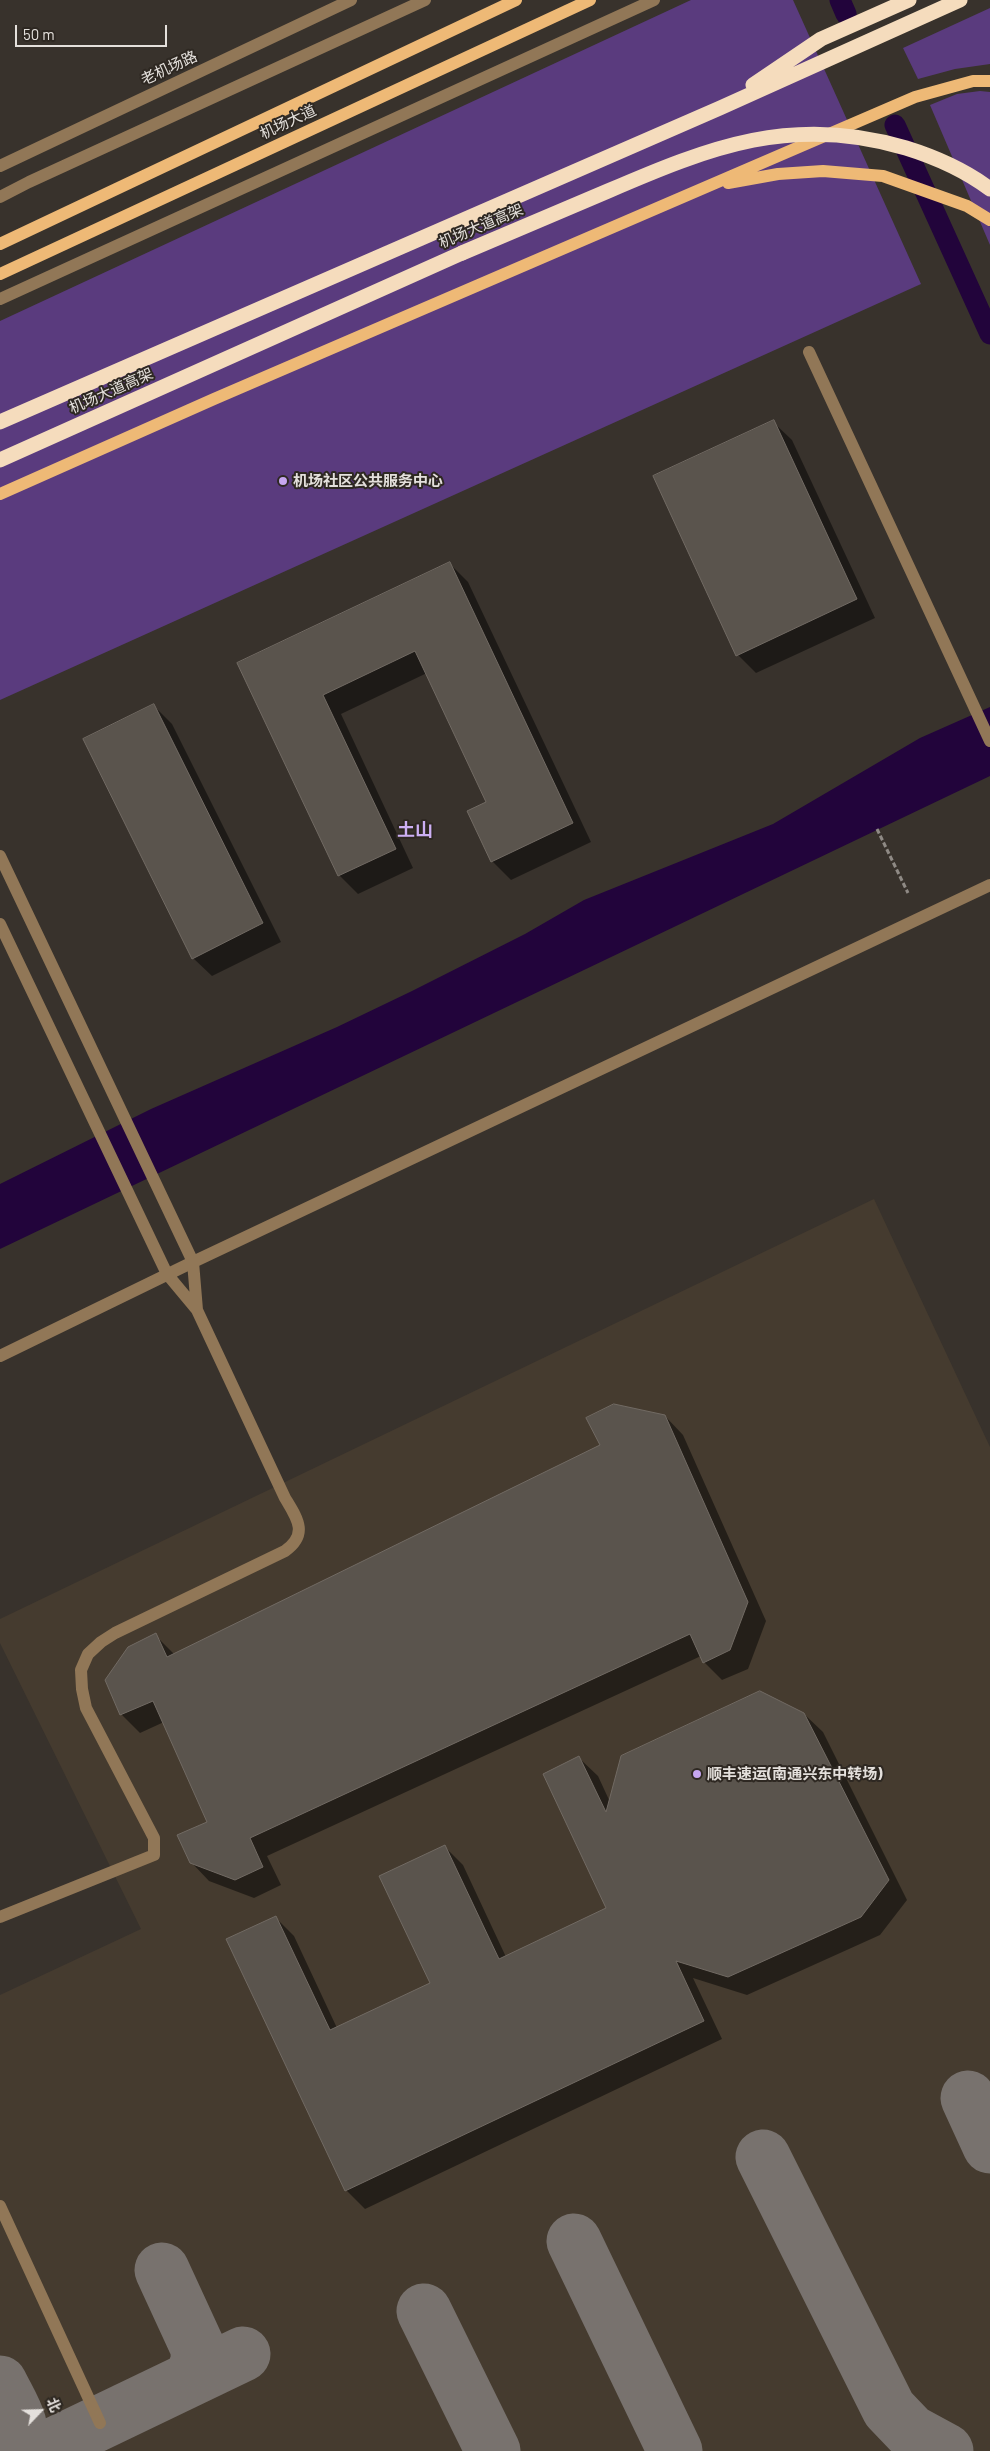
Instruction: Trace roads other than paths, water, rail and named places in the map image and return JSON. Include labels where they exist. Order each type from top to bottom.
[{"type":"highway","points":[[720,108],[821,39],[910,0]]},
{"type":"highway","name":"机场大道高架","points":[[0,422],[436,230],[720,108],[960,0]]},
{"type":"highway","name":"机场大道高架","points":[[0,460],[462,253],[662,168],[747,140],[794,133],[839,134],[882,140],[930,155],[990,190]]},
{"type":"main road","name":"机场大道","points":[[0,244],[516,0]]},
{"type":"main road","name":"机场大道","points":[[0,274],[590,0]]},
{"type":"main road","points":[[0,494],[381,327],[915,97],[973,82],[990,81]]},
{"type":"main road","points":[[708,186],[778,174],[823,171],[883,176],[967,206],[990,220]]},
{"type":"street","name":"老机场路","points":[[0,166],[351,0]]},
{"type":"street","points":[[0,197],[425,0]]},
{"type":"street","points":[[0,299],[654,0]]},
{"type":"street","points":[[809,352],[990,740]]},
{"type":"street","points":[[0,856],[192,1262],[197,1310]]},
{"type":"street","points":[[0,1356],[192,1262],[990,885]]},
{"type":"street","points":[[0,924],[167,1274],[197,1310],[285,1498],[297,1518],[300,1530],[297,1539],[285,1551],[115,1633],[88,1654],[81,1670],[86,1708],[154,1838],[154,1855],[0,1917]]},
{"type":"street","points":[[0,2206],[100,2423]]},
{"type":"waterway","points":[[840,0],[846,14]]},
{"type":"waterway","points":[[895,125],[990,334]]},
{"type":"place","name":"机场社区公共服务中心","points":[[283,481]]},
{"type":"place","name":"顺丰速运(南通兴东中转场)","points":[[697,1774]]},
{"type":"district","name":"土山","points":[[415,830]]}]
